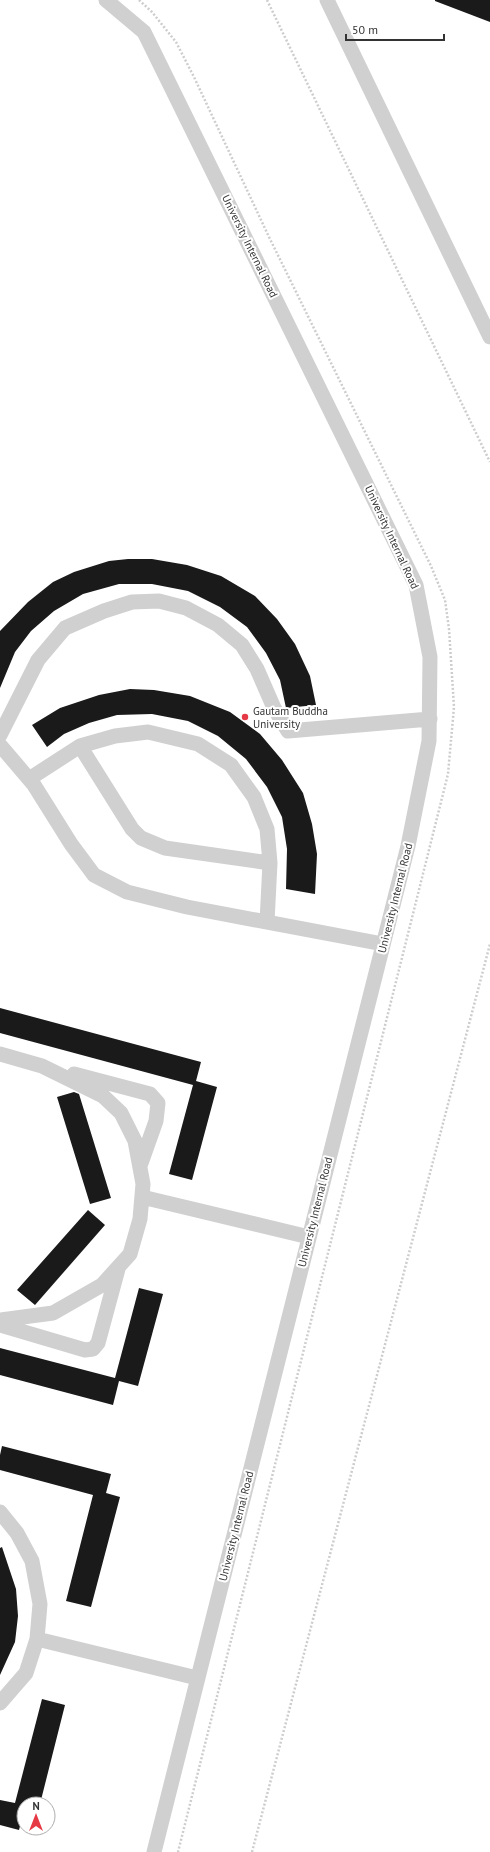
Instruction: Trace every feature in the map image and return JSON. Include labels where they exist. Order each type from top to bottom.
[{"type":"street","name":"University Internal Road","points":[[106,0],[144,32],[416,585],[430,657],[429,741],[408,846],[154,1852]]},
{"type":"street","points":[[327,0],[490,337]]},
{"type":"street","points":[[0,735],[38,660],[65,628],[104,611],[132,602],[159,601],[186,608],[218,625],[242,645],[257,669],[274,708],[288,731],[430,719]]},
{"type":"street","points":[[29,779],[80,746],[115,736],[148,732],[198,744],[231,765],[254,797],[267,829],[270,863],[267,922]]},
{"type":"street","points":[[0,745],[29,779],[71,844],[94,875],[127,892],[187,907],[384,944]]},
{"type":"street","points":[[80,746],[132,829],[141,838],[165,848],[270,863]]},
{"type":"street","points":[[0,1054],[150,1094],[158,1104],[156,1121],[140,1167]]},
{"type":"street","points":[[0,1320],[53,1313],[102,1285],[130,1254],[140,1219],[143,1184],[140,1167],[135,1141],[121,1113],[103,1096],[42,1066]]},
{"type":"street","points":[[142,1197],[309,1237]]},
{"type":"street","points":[[0,1325],[85,1350],[93,1349],[98,1343],[118,1267]]},
{"type":"street","points":[[0,1512],[17,1533],[32,1561],[40,1604],[37,1639],[26,1674],[0,1703]]},
{"type":"street","points":[[37,1639],[197,1678]]},
{"type":"path","points":[[139,0],[152,12],[176,42],[269,237],[431,566],[445,600],[449,629],[454,707],[448,774],[178,1852]]},
{"type":"path","points":[[267,0],[490,462]]},
{"type":"path","points":[[252,1852],[490,944]]},
{"type":"building","points":[[490,0],[490,22],[435,1]]},
{"type":"building","points":[[152,559],[187,565],[221,576],[255,596],[277,619],[295,644],[310,676],[316,705],[286,708],[280,680],[266,653],[247,627],[220,607],[188,591],[152,584],[119,584],[83,594],[54,611],[31,631],[15,652],[0,688],[0,631],[28,602],[53,582],[74,572],[109,561]]},
{"type":"building","points":[[130,689],[154,690],[190,696],[230,712],[260,734],[282,760],[303,793],[312,824],[317,854],[315,894],[286,889],[287,849],[282,817],[267,787],[246,759],[218,736],[188,721],[152,714],[117,715],[89,723],[64,734],[47,747],[32,725],[60,708],[99,695]]},
{"type":"building","points":[[0,1008],[201,1062],[196,1081],[217,1087],[192,1180],[169,1174],[193,1085],[0,1033]]},
{"type":"building","points":[[74,1092],[79,1094],[111,1198],[90,1204],[57,1097]]},
{"type":"building","points":[[88,1210],[105,1225],[35,1305],[17,1290]]},
{"type":"building","points":[[139,1288],[163,1294],[138,1386],[119,1381],[113,1405],[0,1375],[0,1348],[115,1378]]},
{"type":"building","points":[[2,1446],[111,1474],[106,1493],[120,1497],[91,1607],[66,1601],[93,1495],[0,1470],[0,1455]]},
{"type":"building","points":[[2,1547],[16,1589],[18,1616],[15,1642],[0,1675],[0,1548]]},
{"type":"building","points":[[42,1699],[65,1705],[42,1796],[17,1796]]},
{"type":"building","points":[[16,1799],[16,1829],[0,1825],[0,1800],[15,1803]]},
{"type":"place","name":"Gautam Buddha University","points":[[245,717]]}]
